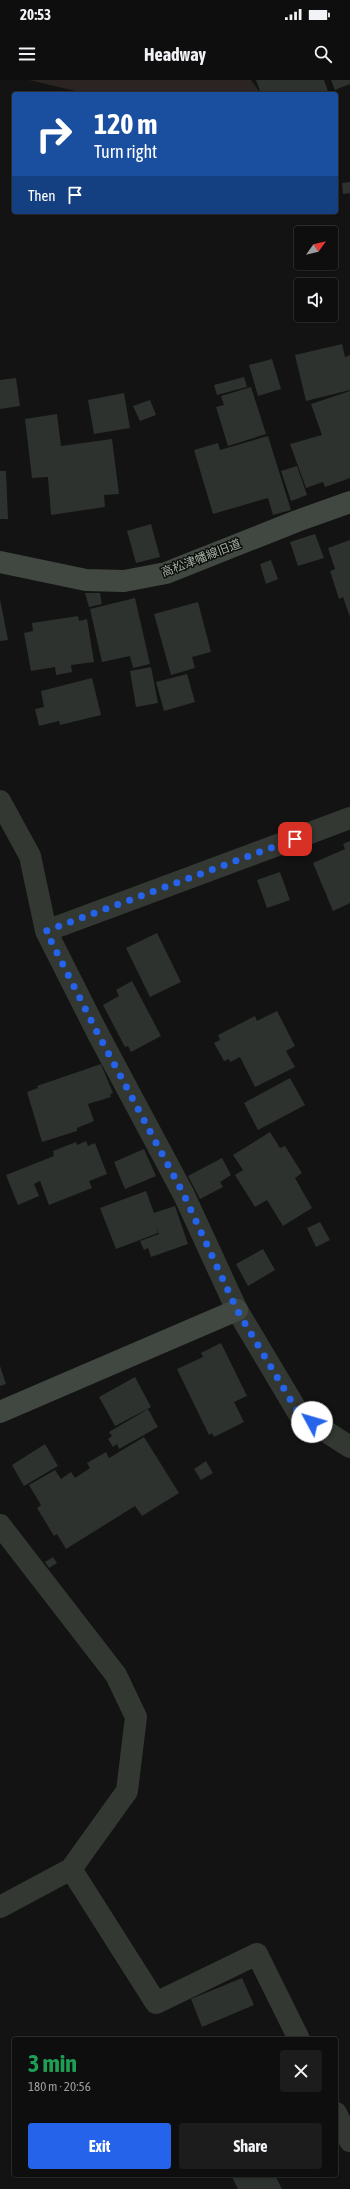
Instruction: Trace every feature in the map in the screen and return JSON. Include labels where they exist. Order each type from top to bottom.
[{"type":"street","name":"高松津幡線旧道","points":[[0,562],[86,580],[124,581],[166,573],[296,520],[350,502]]},
{"type":"street","points":[[0,801],[30,856],[46,931],[97,1032],[184,1195],[237,1310],[299,1414],[350,1448]]},
{"type":"street","points":[[46,931],[350,818]]},
{"type":"street","points":[[0,1412],[237,1310]]},
{"type":"street","points":[[0,1525],[116,1675],[136,1717],[127,1791],[71,1869],[0,1907]]},
{"type":"street","points":[[71,1869],[156,2003],[257,1954],[298,2037]]},
{"type":"street","points":[[338,2117],[350,2141]]},
{"type":"shaded area","points":[[29,80],[251,80],[260,92],[80,92]]},
{"type":"building","points":[[256,80],[324,80],[328,92],[260,92]]},
{"type":"building","points":[[331,80],[350,80],[350,84],[335,90]]},
{"type":"building","points":[[350,182],[350,193],[343,194],[342,183]]},
{"type":"building","points":[[342,344],[345,357],[350,355],[350,390],[306,401],[295,355]]},
{"type":"building","points":[[272,359],[281,389],[258,396],[249,365]]},
{"type":"building","points":[[244,377],[247,387],[217,395],[214,385]]},
{"type":"building","points":[[16,378],[20,406],[0,409],[0,380]]},
{"type":"building","points":[[251,387],[266,434],[228,446],[216,407],[224,405],[221,396]]},
{"type":"building","points":[[350,391],[350,478],[325,487],[323,482],[306,488],[290,444],[322,435],[311,404]]},
{"type":"building","points":[[124,393],[130,428],[94,434],[88,400]]},
{"type":"building","points":[[150,400],[156,415],[140,421],[133,406]]},
{"type":"building","points":[[57,414],[61,446],[112,439],[119,494],[104,495],[105,507],[51,515],[48,477],[32,478],[25,419]]},
{"type":"building","points":[[268,436],[291,510],[273,515],[268,498],[213,514],[194,450],[218,443],[220,450]]},
{"type":"building","points":[[297,466],[307,495],[291,501],[281,471]]},
{"type":"building","points":[[0,471],[6,471],[8,519],[0,519]]},
{"type":"building","points":[[151,524],[160,557],[136,563],[127,531]]},
{"type":"building","points":[[315,534],[324,558],[298,566],[290,542]]},
{"type":"building","points":[[350,540],[350,617],[343,597],[339,599],[330,571],[335,569],[328,548]]},
{"type":"building","points":[[271,560],[278,579],[266,584],[260,564]]},
{"type":"building","points":[[85,593],[100,593],[102,604],[89,607]]},
{"type":"building","points":[[135,598],[150,664],[133,668],[130,656],[102,662],[90,609]]},
{"type":"building","points":[[0,599],[8,640],[0,641]]},
{"type":"building","points":[[198,602],[211,652],[192,657],[195,668],[171,675],[154,614]]},
{"type":"building","points":[[78,616],[79,621],[87,619],[94,662],[71,665],[72,672],[56,675],[55,667],[31,671],[24,633],[33,631],[32,623]]},
{"type":"building","points":[[151,667],[158,703],[136,707],[130,671]]},
{"type":"building","points":[[187,674],[195,702],[164,711],[156,682]]},
{"type":"building","points":[[92,678],[101,715],[60,725],[59,721],[39,726],[35,709],[44,707],[41,691]]},
{"type":"building","points":[[350,841],[350,903],[333,911],[313,863],[345,849],[343,844]]},
{"type":"building","points":[[280,872],[290,900],[267,908],[257,880]]},
{"type":"building","points":[[157,933],[181,982],[150,997],[126,948]]},
{"type":"building","points":[[132,981],[161,1036],[131,1052],[128,1046],[125,1047],[103,1005],[119,996],[116,990]]},
{"type":"building","points":[[277,1011],[295,1046],[286,1051],[295,1067],[255,1087],[240,1057],[230,1062],[229,1059],[224,1061],[214,1043],[220,1040],[218,1035],[255,1016],[257,1021]]},
{"type":"building","points":[[101,1064],[113,1093],[110,1094],[111,1097],[88,1104],[94,1121],[77,1128],[77,1131],[42,1142],[27,1092],[38,1088],[37,1086]]},
{"type":"building","points":[[290,1078],[305,1105],[258,1130],[244,1103]]},
{"type":"building","points":[[270,1132],[280,1148],[285,1146],[302,1173],[295,1178],[312,1208],[283,1226],[267,1200],[255,1207],[235,1175],[243,1170],[233,1155]]},
{"type":"building","points":[[86,1141],[88,1146],[95,1143],[107,1174],[89,1181],[92,1188],[49,1205],[40,1181],[34,1184],[39,1196],[18,1205],[6,1175],[54,1156],[53,1151],[76,1142],[77,1145]]},
{"type":"building","points":[[144,1149],[156,1176],[125,1189],[114,1162]]},
{"type":"building","points":[[222,1158],[231,1175],[220,1182],[223,1187],[200,1199],[188,1176]]},
{"type":"building","points":[[146,1191],[154,1213],[175,1206],[188,1244],[151,1257],[148,1248],[144,1250],[140,1241],[159,1234],[155,1225],[158,1233],[116,1249],[100,1208]]},
{"type":"building","points":[[320,1222],[330,1240],[316,1247],[307,1228]]},
{"type":"building","points":[[263,1249],[275,1270],[248,1286],[236,1264]]},
{"type":"building","points":[[221,1343],[247,1396],[234,1402],[244,1422],[214,1437],[212,1433],[209,1435],[177,1369],[203,1357],[201,1353]]},
{"type":"building","points":[[0,1366],[6,1384],[0,1386]]},
{"type":"building","points":[[135,1377],[151,1407],[115,1426],[99,1397]]},
{"type":"building","points":[[148,1409],[158,1427],[119,1449],[117,1444],[113,1447],[108,1439],[112,1436],[109,1432]]},
{"type":"building","points":[[144,1437],[179,1493],[142,1516],[135,1506],[66,1549],[57,1534],[54,1536],[37,1508],[41,1505],[29,1485],[55,1470],[61,1479],[71,1472],[75,1478],[90,1468],[87,1463],[106,1452],[109,1458]]},
{"type":"building","points":[[45,1444],[58,1466],[24,1486],[12,1465]]},
{"type":"building","points":[[206,1461],[213,1473],[201,1480],[194,1469]]},
{"type":"building","points":[[53,1557],[57,1563],[49,1568],[45,1562]]},
{"type":"building","points":[[242,1978],[254,2005],[202,2027],[191,1999]]},
{"type":"building","points":[[232,2177],[276,2177],[282,2189],[238,2189]]},
{"type":"route","points":[[295,839],[46,931],[97,1032],[166,1158],[237,1310],[299,1414],[312,1422]]}]
